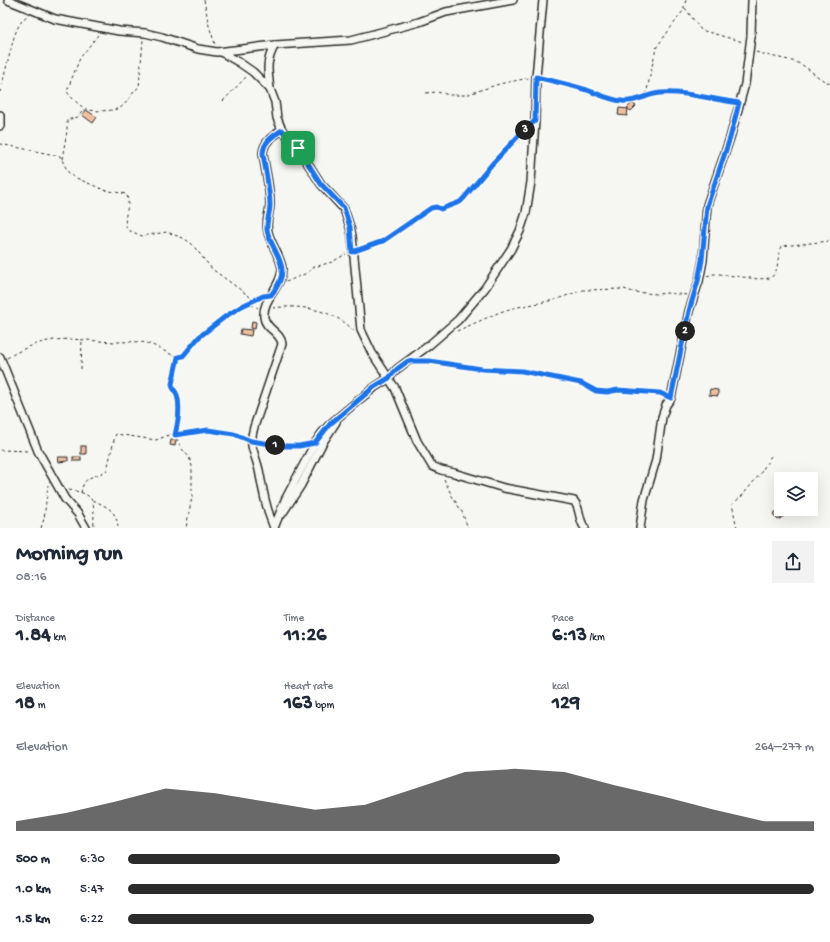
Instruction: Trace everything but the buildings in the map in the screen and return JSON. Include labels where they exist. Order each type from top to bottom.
[{"type":"street","points":[[8,0],[55,19],[103,28],[145,33],[166,38],[198,49],[219,52],[275,45],[351,40],[419,22],[446,12],[513,0]]},
{"type":"street","points":[[274,528],[284,500],[315,443],[330,424],[374,387],[389,378],[397,369],[428,346],[458,320],[485,288],[511,250],[520,231],[526,213],[531,182],[536,77],[543,0]]},
{"type":"street","points":[[640,528],[644,500],[656,460],[662,417],[666,405],[671,398],[689,311],[698,281],[702,260],[707,206],[730,138],[745,84],[750,47],[752,0]]},
{"type":"street","points":[[275,45],[270,52],[267,66],[270,90],[275,102],[277,118],[282,130],[298,148],[321,184],[344,208],[350,227],[361,330],[367,345],[396,388],[421,448],[432,466],[437,469],[504,488],[574,501],[578,507],[580,520],[584,528]]},
{"type":"street","points":[[219,52],[253,72],[270,90]]},
{"type":"street","points":[[0,115],[0,126]]},
{"type":"street","points":[[274,528],[266,506],[251,441],[254,427],[282,344],[280,336],[268,325],[265,320],[264,313],[271,295],[279,284],[282,268],[268,230],[270,204],[264,148],[268,140],[282,130]]},
{"type":"street","points":[[1,357],[38,451],[65,499],[78,514],[86,528]]},
{"type":"street","points":[[274,528],[304,478],[323,442],[340,416]]},
{"type":"path","points":[[204,0],[219,52]]},
{"type":"path","points":[[646,96],[656,48],[685,8],[686,0]]},
{"type":"path","points":[[685,8],[701,30],[750,47],[769,56],[798,63],[819,78],[830,83]]},
{"type":"path","points":[[0,92],[12,41],[17,28],[23,19],[35,12]]},
{"type":"path","points":[[103,28],[80,58],[67,91],[69,96],[85,109],[116,110],[123,106],[134,91],[139,88],[142,48],[145,33]]},
{"type":"path","points":[[223,101],[253,72]]},
{"type":"path","points":[[426,93],[437,92],[450,95],[466,95],[499,84],[536,77],[572,85],[620,101],[629,102],[646,96],[662,93],[688,95],[739,103]]},
{"type":"path","points":[[62,159],[66,141],[67,120],[78,117],[85,109]]},
{"type":"path","points":[[286,282],[307,273],[314,267],[332,262],[339,257],[383,241],[431,208],[436,207],[441,209],[460,202],[496,159],[524,130],[535,121]]},
{"type":"path","points":[[0,144],[58,156],[62,159],[68,172],[74,177],[99,188],[126,194],[129,200],[125,222],[128,230],[142,236],[167,232],[183,238],[191,243],[212,269],[248,296],[253,302]]},
{"type":"path","points":[[698,281],[713,274],[768,279],[773,276],[777,268],[779,253],[782,246],[830,242]]},
{"type":"path","points":[[454,332],[513,308],[554,300],[588,289],[624,289],[633,292],[657,294],[667,293],[694,296]]},
{"type":"path","points":[[1,357],[39,342],[61,338],[146,343],[178,357],[183,356],[206,330],[233,311],[263,296],[271,295]]},
{"type":"path","points":[[247,304],[258,308],[264,313],[275,307],[295,307],[328,314],[343,320],[357,334]]},
{"type":"path","points":[[81,369],[82,339]]},
{"type":"path","points":[[178,357],[172,384],[172,387],[177,395],[179,406],[178,424],[175,435],[182,449],[190,457],[192,466],[192,497],[186,528]]},
{"type":"path","points":[[408,361],[429,361],[482,369],[522,371],[581,383],[596,391],[607,392],[618,390],[660,393],[671,398]]},
{"type":"path","points":[[81,493],[82,486],[89,478],[107,470],[114,436],[116,434],[156,440],[164,436],[208,430],[234,434],[251,441],[284,446],[299,446],[315,443]]},
{"type":"path","points":[[0,450],[38,451]]},
{"type":"path","points":[[737,528],[732,504],[742,497],[760,474],[771,456]]},
{"type":"path","points":[[437,469],[442,474],[452,496],[462,512],[468,528]]},
{"type":"path","points":[[41,528],[46,505],[48,484]]},
{"type":"path","points":[[60,490],[81,493],[113,511],[118,528]]},
{"type":"path","points":[[92,500],[94,506],[94,528]]},
{"type":"route","points":[[536,77],[572,85],[620,101],[629,102],[652,94],[662,93],[688,95],[739,103],[730,138],[707,206],[702,260],[698,281],[689,311],[671,398],[660,393],[618,390],[607,392],[596,391],[581,383],[522,371],[482,369],[429,361],[408,361],[397,369],[389,378],[374,387],[330,424],[315,443],[299,446],[275,445],[251,441],[234,434],[208,430],[175,435],[178,424],[179,406],[177,395],[172,387],[172,384],[178,357],[183,356],[206,330],[242,306],[263,296],[271,295],[279,284],[282,268],[269,237],[267,222],[270,204],[263,153],[265,144],[268,140],[282,130],[298,148],[321,184],[344,208],[352,236],[352,252],[383,241],[424,211],[436,207],[441,209],[460,202],[500,155],[524,130],[535,121],[536,77]]}]
